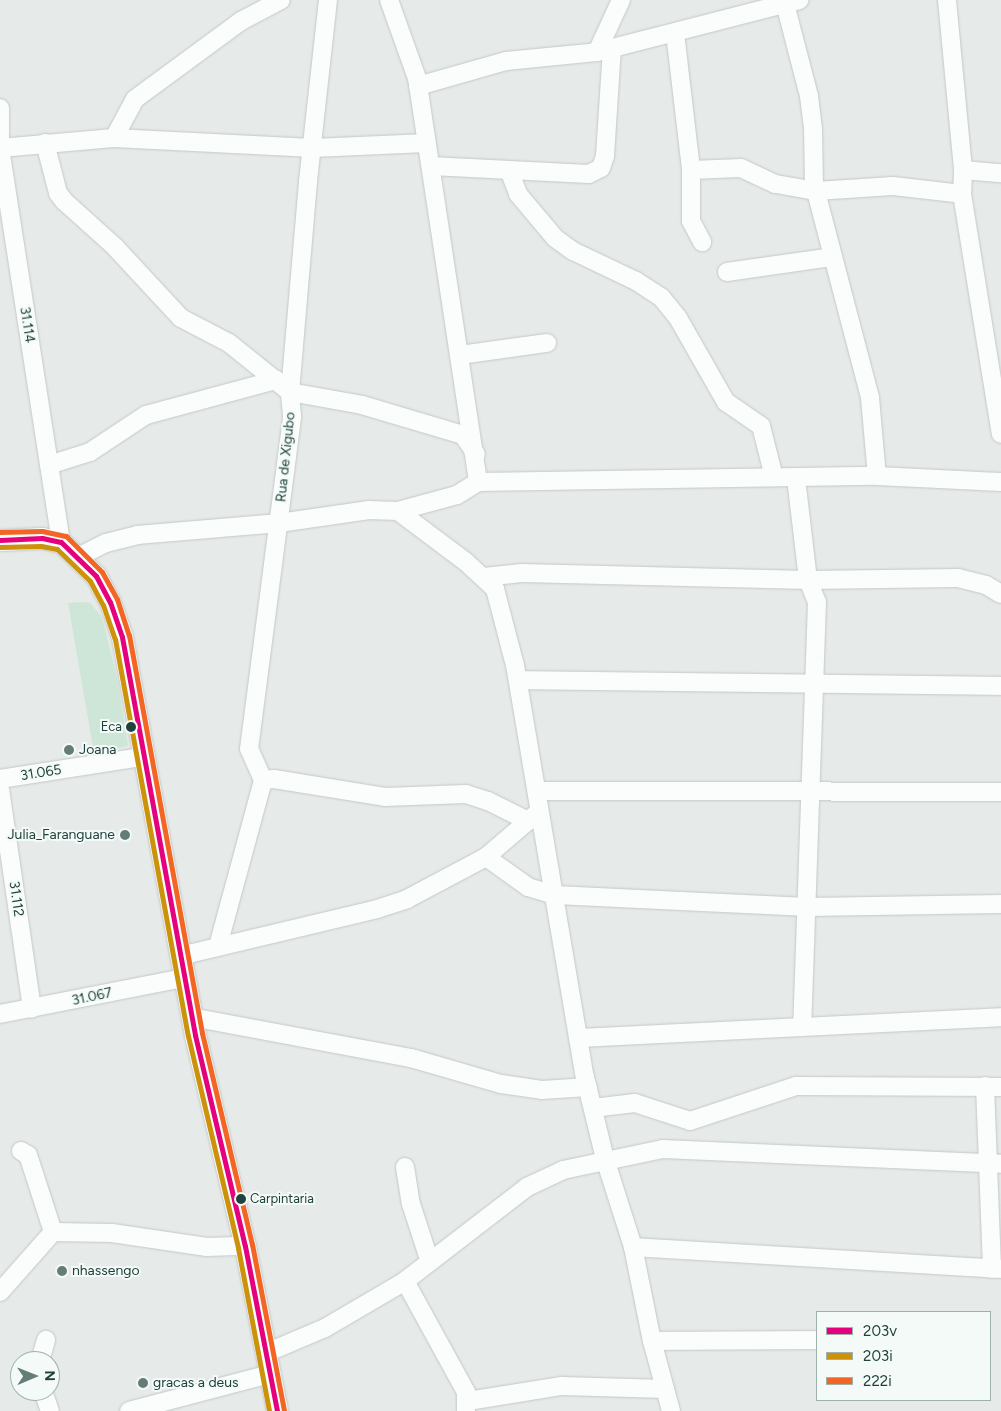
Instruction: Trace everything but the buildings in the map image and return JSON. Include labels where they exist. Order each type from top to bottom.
[{"type":"street","points":[[114,138],[135,99],[241,21],[281,0]]},
{"type":"street","name":"Rua de Xigubo","points":[[263,780],[249,749],[292,416],[290,392],[328,0]]},
{"type":"street","points":[[389,0],[418,86],[476,454],[478,482]]},
{"type":"street","points":[[431,166],[589,174],[601,168],[605,156],[604,50],[621,0]]},
{"type":"street","points":[[947,0],[963,170],[962,194],[998,387],[1001,434]]},
{"type":"street","points":[[418,86],[506,61],[604,50],[675,33],[789,1],[808,96],[816,190],[870,398],[877,476]]},
{"type":"street","points":[[675,33],[692,170],[691,221],[702,242]]},
{"type":"street","name":"31.114","points":[[0,108],[0,148],[61,542]]},
{"type":"street","points":[[0,148],[114,138],[313,148],[428,143]]},
{"type":"street","points":[[45,143],[58,193],[64,201],[115,247],[181,318],[229,343],[290,392],[362,405],[463,435],[476,454]]},
{"type":"street","points":[[692,170],[741,168],[776,184],[816,190],[892,186],[962,194]]},
{"type":"street","points":[[509,170],[518,194],[555,238],[573,251],[636,281],[661,297],[678,318],[726,402],[761,426],[774,477]]},
{"type":"street","points":[[963,170],[1001,173]]},
{"type":"street","points":[[727,272],[832,257]]},
{"type":"street","points":[[460,355],[547,343]]},
{"type":"street","points":[[49,464],[90,452],[146,415],[276,380]]},
{"type":"street","points":[[78,557],[106,542],[137,535],[279,522],[369,510],[398,511],[457,495],[478,482],[877,476],[1001,482]]},
{"type":"street","points":[[796,478],[808,580],[817,602],[809,790],[808,907],[802,1027]]},
{"type":"street","points":[[398,511],[484,577],[494,589],[518,680],[537,791],[534,816],[554,895],[588,1087],[606,1159],[633,1248],[652,1341],[671,1411]]},
{"type":"street","points":[[0,540],[42,538],[61,542],[96,576],[110,602],[122,637],[142,757],[191,1017],[245,1246],[277,1411]]},
{"type":"street","points":[[484,577],[522,573],[808,580],[958,578],[986,585],[1001,594]]},
{"type":"street","points":[[518,680],[1001,686]]},
{"type":"street","name":"31.065","points":[[0,779],[142,757]]},
{"type":"street","points":[[218,946],[263,780],[274,779],[385,797],[466,794],[534,816]]},
{"type":"street","name":"31.112","points":[[0,789],[32,1009]]},
{"type":"street","points":[[537,791],[809,790],[1001,792]]},
{"type":"street","points":[[180,956],[377,910],[433,888],[486,857],[534,816]]},
{"type":"street","points":[[486,857],[528,887],[554,895],[808,907],[1001,904]]},
{"type":"street","name":"31.067","points":[[0,1014],[184,978]]},
{"type":"street","points":[[191,1017],[411,1058],[502,1084],[542,1090],[588,1087]]},
{"type":"street","points":[[578,1038],[1001,1017]]},
{"type":"street","points":[[593,1108],[635,1103],[690,1121],[796,1086],[993,1087],[996,1164],[996,1269],[633,1248]]},
{"type":"street","points":[[688,1150],[690,1121]]},
{"type":"street","points":[[266,1354],[325,1328],[405,1281],[527,1187],[563,1170],[606,1159],[663,1149],[996,1164]]},
{"type":"street","points":[[21,1151],[28,1156],[53,1232]]},
{"type":"street","points":[[405,1167],[411,1204],[430,1262]]},
{"type":"street","points":[[0,1292],[53,1232],[112,1233],[207,1247],[245,1246]]},
{"type":"street","points":[[405,1281],[467,1406],[562,1386],[665,1389]]},
{"type":"street","points":[[43,1351],[46,1340]]},
{"type":"street","points":[[652,1341],[816,1340]]},
{"type":"street","points":[[129,1411],[270,1374]]},
{"type":"green space","points":[[68,603],[90,603],[102,617],[118,682],[128,746],[94,753]]},
{"type":"transit line","name":"222i","points":[[0,532],[42,531],[66,536],[102,572],[117,599],[129,635],[202,1033],[252,1244],[284,1410]]},
{"type":"transit line","name":"203v","points":[[0,540],[42,538],[61,542],[96,576],[110,602],[122,637],[195,1035],[245,1246],[277,1411]]},
{"type":"transit line","name":"203i","points":[[0,547],[41,546],[57,549],[90,581],[103,605],[115,639],[188,1036],[238,1248],[269,1411]]},
{"type":"place","name":"Eca","points":[[131,727]]},
{"type":"place","name":"Joana","points":[[69,750]]},
{"type":"place","name":"Julia_Faranguane","points":[[125,835]]},
{"type":"place","name":"Carpintaria","points":[[241,1199]]},
{"type":"place","name":"nhassengo","points":[[62,1271]]},
{"type":"place","name":"gracas a deus","points":[[143,1383]]}]
